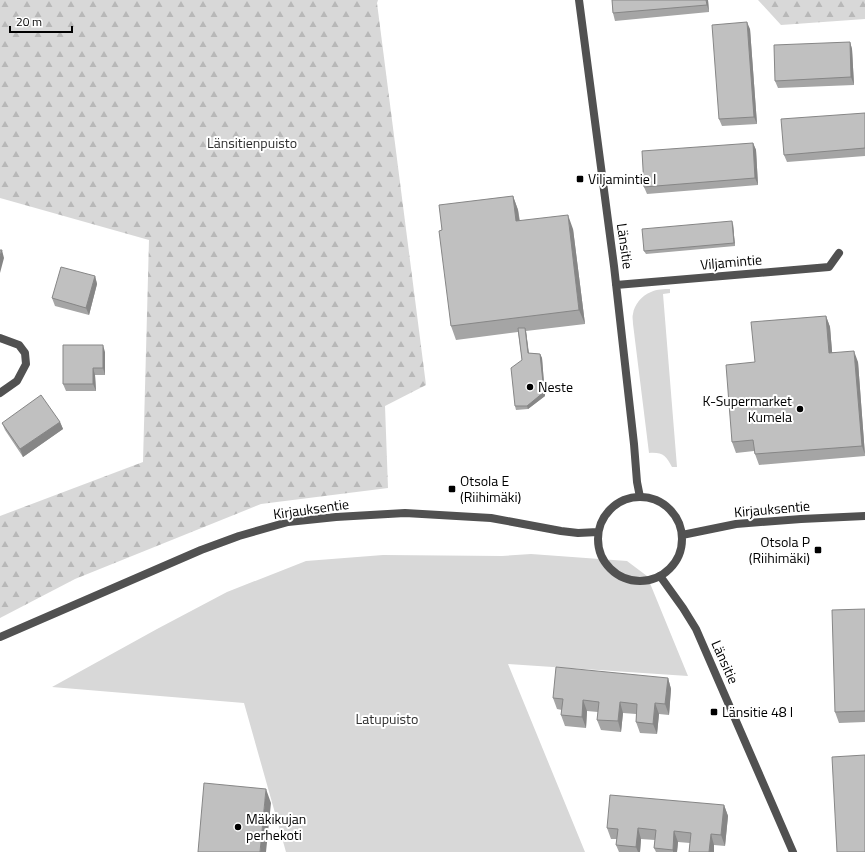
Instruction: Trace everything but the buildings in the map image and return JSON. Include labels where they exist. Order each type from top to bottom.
[{"type":"street","name":"Länsitie","points":[[579,0],[616,285],[637,482],[640,497]]},
{"type":"street","name":"Viljamintie","points":[[616,285],[829,267],[839,253]]},
{"type":"street","points":[[0,338],[19,344],[25,353],[26,364],[17,381],[0,393]]},
{"type":"street","points":[[634,497],[640,497],[647,497],[659,501],[670,509],[678,520],[682,535],[682,545],[678,558],[670,568],[660,576],[647,580],[634,580],[621,576],[610,569],[602,558],[598,545],[598,532],[603,519],[610,509],[621,501],[634,497]]},
{"type":"street","name":"Kirjauksentie","points":[[0,637],[200,550],[239,536],[288,522],[336,516],[405,513],[491,518],[561,531],[578,533],[598,532]]},
{"type":"street","name":"Kirjauksentie","points":[[682,535],[736,524],[865,516]]},
{"type":"street","name":"Länsitie","points":[[660,576],[696,629],[793,852]]},
{"type":"green space","name":"Länsitienpuisto","points":[[0,0],[378,0],[377,3],[426,385],[385,406],[388,488],[261,504],[75,579],[0,618],[0,516],[143,462],[149,240],[0,198]]},
{"type":"green space","points":[[758,0],[865,0],[865,19],[781,25]]},
{"type":"green space","points":[[670,289],[670,293],[663,294],[677,467],[672,467],[666,457],[661,454],[649,453],[633,324],[634,311],[637,304],[645,295],[656,290]]},
{"type":"green space","name":"Latupuisto","points":[[531,554],[627,561],[647,576],[688,676],[508,664],[585,852],[286,852],[244,703],[52,687],[227,592],[306,561],[383,555],[502,556]]},
{"type":"place","name":"Viljamintie I","points":[[580,179]]},
{"type":"place","name":"Neste","points":[[530,387]]},
{"type":"place","name":"K-Supermarket Kumela","points":[[800,409]]},
{"type":"place","name":"Otsola E (Riihimäki)","points":[[452,489]]},
{"type":"place","name":"Otsola P (Riihimäki)","points":[[818,550]]},
{"type":"place","name":"Länsitie 48 I","points":[[714,712]]},
{"type":"place","name":"Mäkikujan perhekoti","points":[[238,827]]}]
